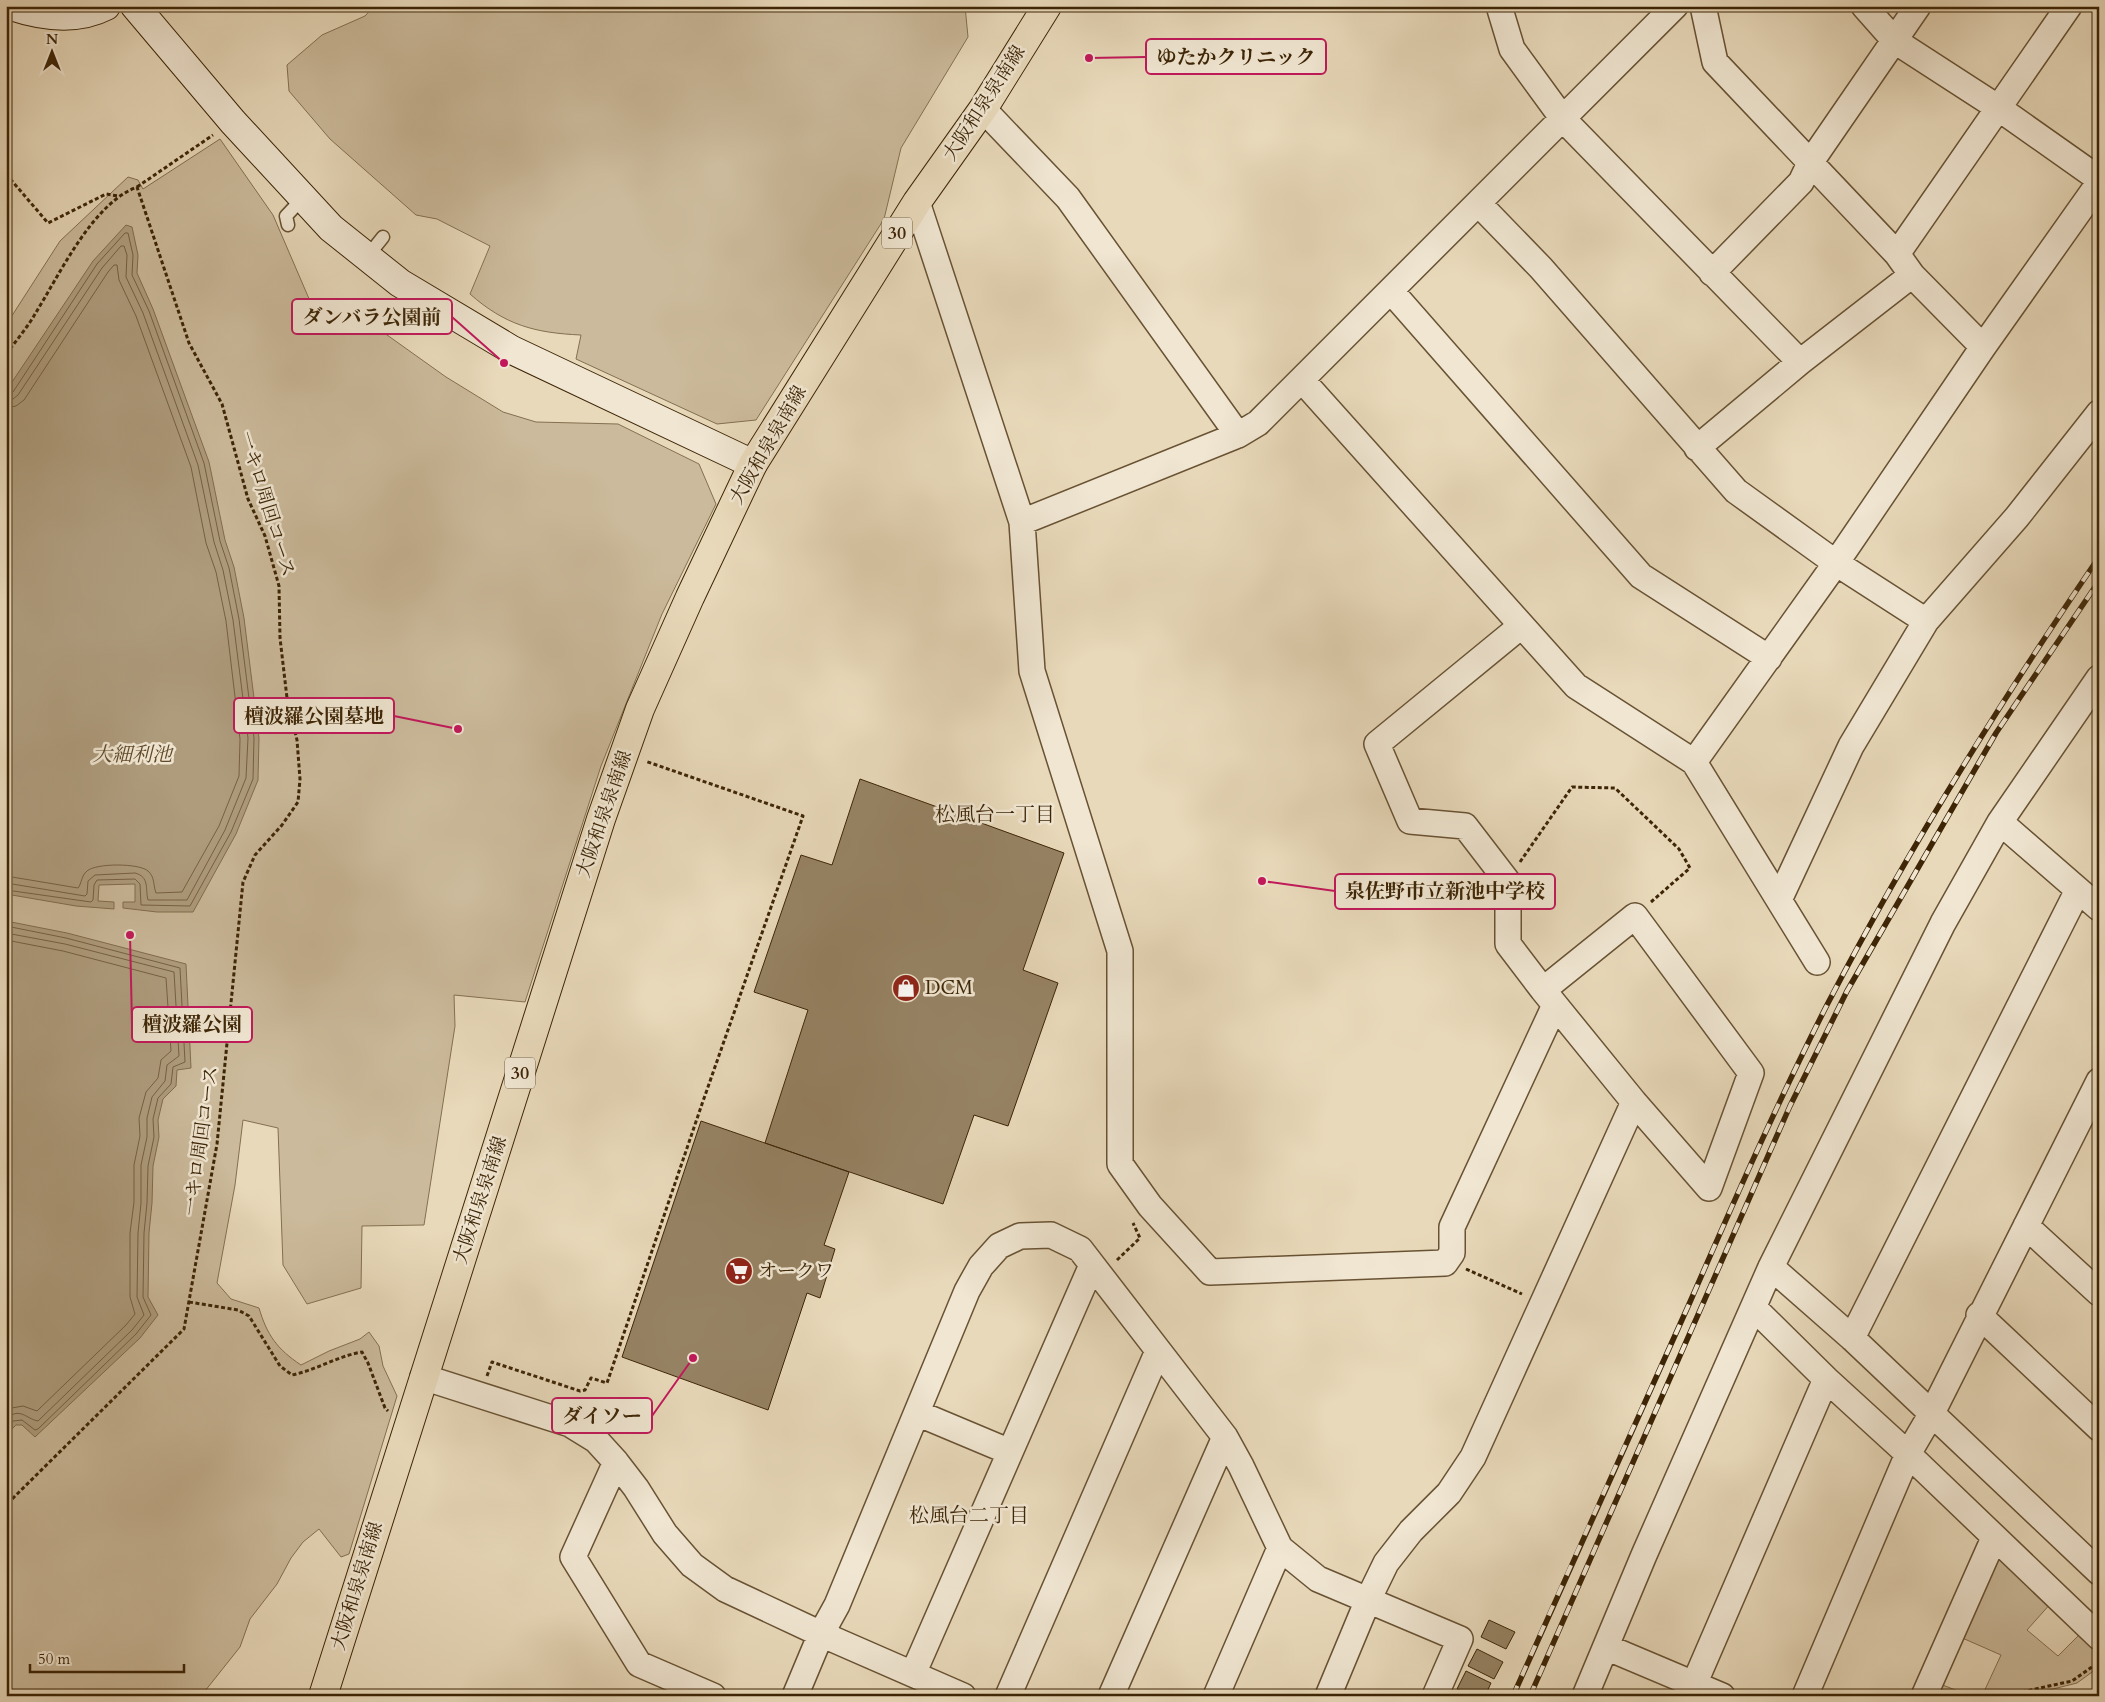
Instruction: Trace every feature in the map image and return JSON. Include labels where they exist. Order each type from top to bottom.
[{"type":"main road","name":"大阪和泉泉南線","points":[[323,1696],[423,1377],[595,865],[624,755],[640,709],[690,597],[753,464],[842,336],[917,202],[984,109],[1046,6]]},
{"type":"street","points":[[11,6],[28,12],[63,16],[94,12],[106,6]]},
{"type":"street","points":[[135,6],[233,122],[331,228],[375,247],[400,283],[512,350],[753,464]]},
{"type":"street","points":[[1499,6],[1512,49],[1564,119],[1800,362]]},
{"type":"street","points":[[1022,522],[1238,434],[1258,423],[1675,6]]},
{"type":"street","points":[[1703,6],[1715,62],[1897,254],[1912,275],[1983,347]]},
{"type":"street","points":[[1864,6],[1895,41],[1997,107],[2099,179]]},
{"type":"street","points":[[1712,273],[1801,182],[1810,163],[1918,6]]},
{"type":"street","points":[[1897,254],[1997,107],[2069,6]]},
{"type":"street","points":[[984,109],[1068,198],[1238,434]]},
{"type":"street","points":[[1694,762],[1836,563],[1983,347],[2099,183]]},
{"type":"street","points":[[917,202],[1022,522],[1032,672],[1120,951],[1120,1164],[1150,1206],[1210,1272],[1446,1263],[1452,1253],[1452,1227],[1549,997],[1635,916],[1751,1073],[1708,1188],[1634,1102],[1549,997],[1508,944],[1508,882],[1465,826],[1410,821],[1377,744],[1521,626]]},
{"type":"street","points":[[1478,203],[1541,268],[1736,491],[1836,563],[1926,622]]},
{"type":"street","points":[[1697,448],[1800,362],[1912,275]]},
{"type":"street","points":[[1391,291],[1641,576],[1769,658]]},
{"type":"street","points":[[1302,380],[1576,686],[1694,762],[1817,962]]},
{"type":"street","points":[[1779,900],[1851,746],[1926,622],[2017,517],[2099,413]]},
{"type":"street","points":[[1585,1696],[1644,1555],[1771,1267],[1943,924],[1985,845],[2099,678]]},
{"type":"street","points":[[2000,822],[2099,908]]},
{"type":"street","points":[[1852,1338],[2078,890]]},
{"type":"street","points":[[1805,1696],[1908,1454],[1932,1413],[2099,1081]]},
{"type":"street","points":[[1328,1696],[1368,1600],[1386,1563],[1410,1531],[1450,1494],[1473,1457],[1634,1102]]},
{"type":"street","points":[[2026,1226],[2099,1292]]},
{"type":"street","points":[[795,1696],[837,1605],[966,1291],[981,1266],[999,1246],[1020,1236],[1052,1235],[1080,1249],[1225,1437],[1280,1548],[1318,1579],[1460,1639],[1435,1696]]},
{"type":"street","points":[[1771,1267],[1852,1338],[2099,1572]]},
{"type":"street","points":[[913,1674],[1010,1452],[1095,1270]]},
{"type":"street","points":[[1754,1308],[1826,1379],[1908,1454],[2099,1637]]},
{"type":"street","points":[[1980,1315],[2099,1428]]},
{"type":"street","points":[[1008,1696],[1158,1352]]},
{"type":"street","points":[[423,1377],[570,1424],[596,1440],[636,1488],[665,1534],[692,1565],[725,1589],[963,1696]]},
{"type":"street","points":[[1691,1690],[1826,1379]]},
{"type":"street","points":[[917,1413],[1010,1452]]},
{"type":"street","points":[[1111,1696],[1225,1437]]},
{"type":"street","points":[[616,1462],[573,1558],[639,1664],[713,1696]]},
{"type":"street","points":[[1924,1696],[1994,1538]]},
{"type":"street","points":[[1216,1696],[1280,1548]]},
{"type":"street","points":[[1606,1647],[1691,1690],[1722,1696]]},
{"type":"lane","points":[[288,225],[286,216],[303,198]]},
{"type":"path","points":[[6,354],[35,315],[70,254],[110,203],[233,122]]},
{"type":"path","points":[[6,174],[48,223],[106,194],[118,196]]},
{"type":"path","name":"一キロ周回コース","points":[[6,1505],[184,1329],[218,1144],[243,882],[255,855],[282,825],[298,802],[300,779],[296,740],[287,698],[280,638],[279,586],[268,544],[248,498],[222,404],[189,343],[137,187]]},
{"type":"path","points":[[480,1395],[492,1362],[580,1391],[585,1390],[591,1378],[607,1384],[702,1104],[803,816],[624,755]]},
{"type":"path","points":[[1508,882],[1572,787],[1615,788],[1679,849],[1690,868],[1635,916]]},
{"type":"path","points":[[1095,1270],[1140,1238]]},
{"type":"path","points":[[1486,1279],[1543,1304]]},
{"type":"path","points":[[189,1302],[238,1310],[248,1316],[280,1366],[292,1375],[309,1371],[350,1354],[362,1352],[385,1408],[396,1419],[409,1421]]},
{"type":"path","points":[[2004,1696],[2072,1681],[2099,1662]]},
{"type":"shaded area","points":[[374,6],[965,6],[968,37],[901,148],[884,219],[756,420],[717,424],[576,359],[581,335],[549,332],[521,325],[508,320],[483,305],[470,294],[490,246],[437,219],[416,215],[330,139],[289,91],[287,65],[322,35],[365,16]]},
{"type":"shaded area","points":[[220,139],[273,215],[313,308],[352,310],[446,377],[503,412],[536,422],[618,424],[699,464],[716,504],[662,614],[601,766],[525,1002],[454,995],[455,1026],[424,1225],[362,1226],[361,1288],[307,1304],[283,1265],[278,1128],[243,1120],[235,1185],[217,1283],[231,1299],[259,1308],[269,1334],[274,1341],[285,1353],[301,1365],[329,1351],[360,1339],[369,1332],[379,1346],[383,1366],[397,1396],[349,1554],[341,1557],[319,1529],[303,1542],[291,1558],[277,1584],[250,1619],[240,1647],[201,1696],[20,1696],[6,1684],[6,325],[60,241],[128,177],[138,180],[143,189]]},
{"type":"shaded area","points":[[2001,1555],[2052,1602],[2027,1630],[2058,1656],[2082,1632],[2099,1647],[2099,1667],[2077,1683],[2025,1696],[1982,1696],[2001,1655],[1960,1637],[1994,1558]]},
{"type":"shaded area","points":[[1940,1684],[1971,1696],[1934,1696]]},
{"type":"water","name":"大細利池","points":[[126,225],[132,227],[138,255],[137,273],[153,309],[209,462],[244,618],[259,738],[258,780],[236,834],[193,912],[157,912],[123,908],[123,902],[135,902],[135,884],[99,885],[98,901],[114,902],[114,909],[76,906],[6,894],[6,391],[93,261]]},
{"type":"water","points":[[6,921],[67,933],[186,964],[191,1068],[177,1070],[176,1086],[163,1099],[158,1120],[159,1137],[153,1166],[148,1297],[158,1315],[140,1338],[35,1437],[22,1425],[16,1425],[6,1435]]},
{"type":"building","name":"DCM","points":[[860,779],[1064,853],[1023,970],[1058,983],[1008,1126],[974,1115],[943,1204],[765,1143],[808,1010],[754,992],[801,855],[832,865]]},
{"type":"building","name":"オークワ","points":[[701,1121],[849,1172],[824,1245],[835,1249],[820,1298],[807,1293],[768,1410],[622,1357]]},
{"type":"building","points":[[1489,1620],[1515,1632],[1506,1649],[1481,1637]]},
{"type":"building","points":[[1477,1649],[1503,1662],[1494,1679],[1468,1666]]},
{"type":"building","points":[[1466,1671],[1491,1683],[1485,1696],[1472,1696],[1457,1689]]},
{"type":"railway","points":[[1513,1696],[1757,1151],[1828,1003],[1890,889],[1957,776],[2099,557]]},
{"type":"railway","points":[[1530,1696],[1790,1106],[1847,991],[1996,733],[2099,581]]},
{"type":"place","name":"ゆたかクリニック","points":[[1089,58]]},
{"type":"place","name":"ダンバラ公園前","points":[[504,363]]},
{"type":"place","name":"檀波羅公園墓地","points":[[458,729]]},
{"type":"place","name":"泉佐野市立新池中学校","points":[[1262,881]]},
{"type":"place","name":"檀波羅公園","points":[[130,935]]},
{"type":"place","name":"DCM","points":[[906,988]]},
{"type":"place","name":"オークワ","points":[[739,1271]]},
{"type":"place","name":"ダイソー","points":[[693,1358]]},
{"type":"district","name":"松風台一丁目","points":[[995,814]]},
{"type":"district","name":"松風台二丁目","points":[[969,1515]]}]
